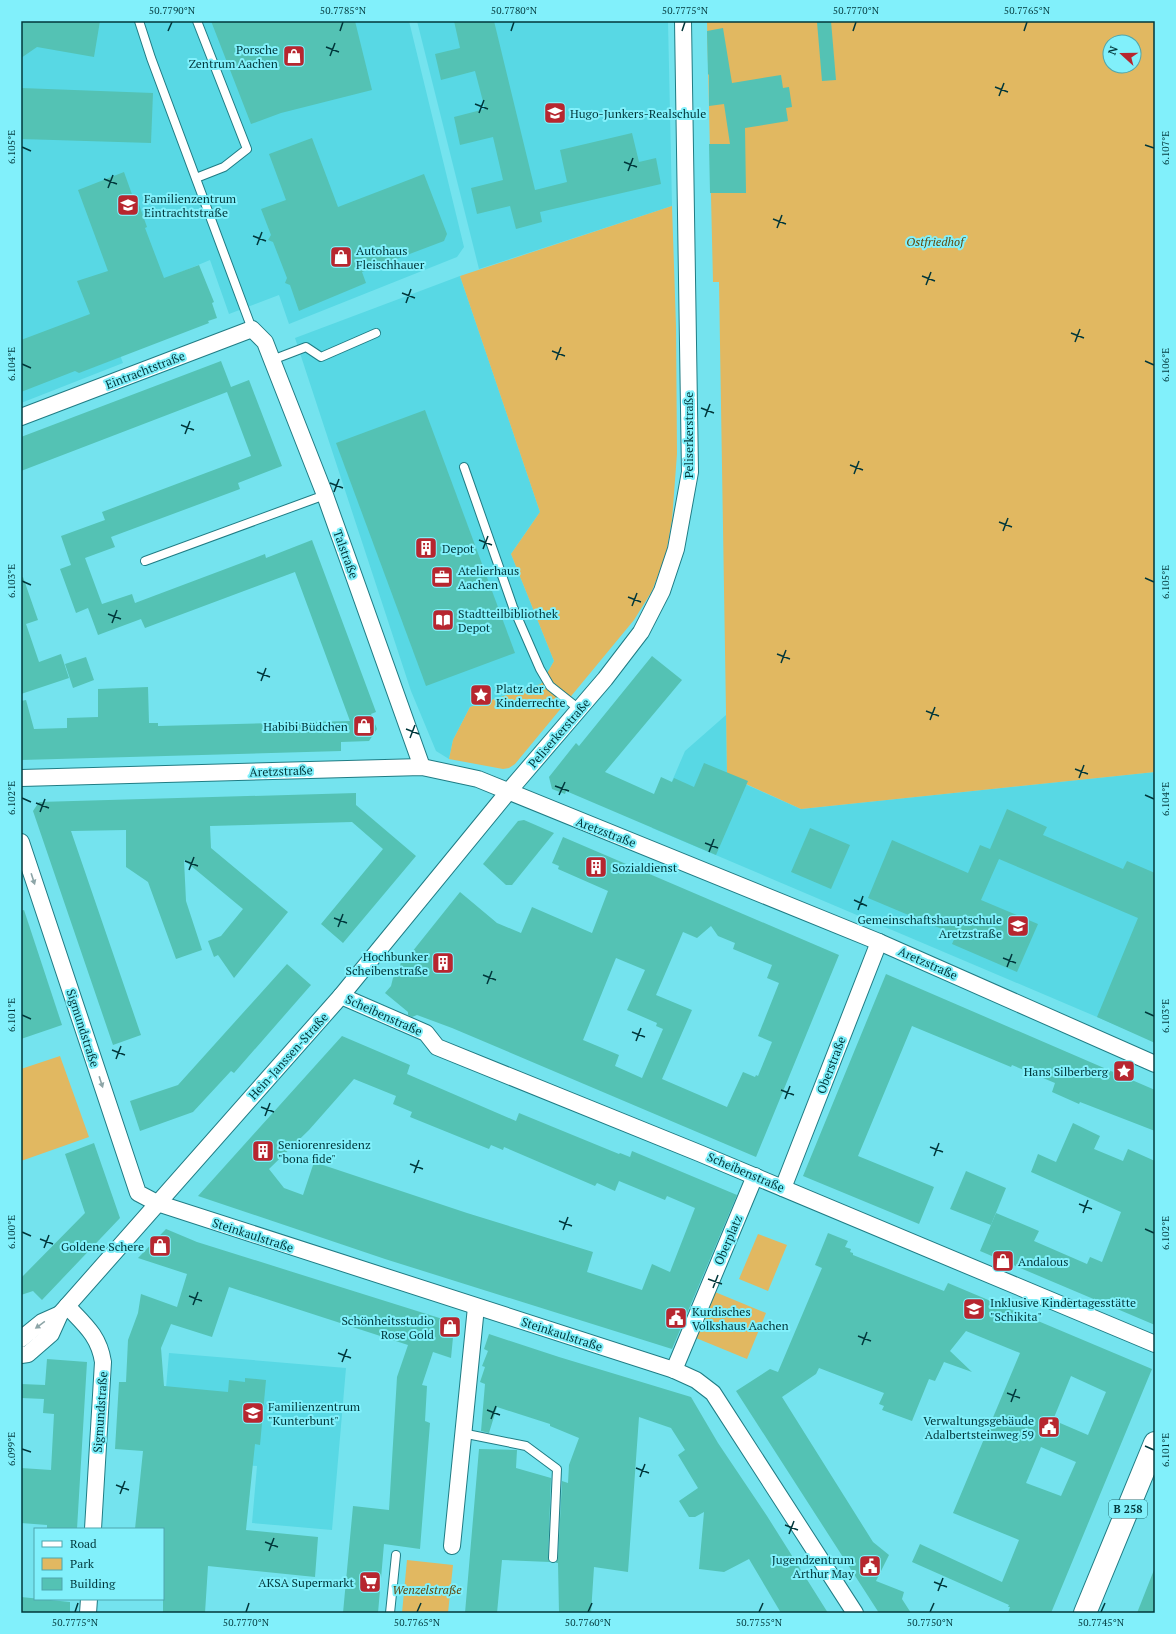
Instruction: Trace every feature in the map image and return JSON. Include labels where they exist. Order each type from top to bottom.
[{"type":"main road","name":"B 258","points":[[1085,1613],[1155,1443]]},
{"type":"street","name":"Peliserkerstraße","points":[[508,792],[606,679],[641,632],[662,591],[676,549],[690,472],[683,21]]},
{"type":"street","name":"Talstraße","points":[[252,329],[265,342],[325,495],[422,768]]},
{"type":"street","name":"Eintrachtstraße","points":[[21,417],[252,329]]},
{"type":"street","name":"Aretzstraße","points":[[21,778],[422,768],[478,779],[879,942],[1155,1064]]},
{"type":"street","name":"Hein-Janssen-Straße","points":[[21,1355],[28,1354],[51,1334],[64,1310],[341,996],[508,792]]},
{"type":"street","name":"Sigmundstraße","points":[[21,842],[138,1193],[157,1203]]},
{"type":"street","name":"Oberstraße","points":[[782,1188],[879,942]]},
{"type":"street","name":"Scheibenstraße","points":[[341,996],[426,1034],[438,1047],[755,1176],[1155,1344]]},
{"type":"street","name":"Oberplatz","points":[[674,1370],[755,1176]]},
{"type":"street","name":"Steinkaulstraße","points":[[157,1203],[674,1370],[696,1380],[713,1393],[854,1613]]},
{"type":"street","points":[[452,1546],[462,1433],[476,1307]]},
{"type":"street","name":"Hein-Janssen-Straße","points":[[21,1339],[42,1322],[64,1310]]},
{"type":"street","name":"Sigmundstraße","points":[[64,1310],[88,1328],[101,1347],[103,1362],[93,1528]]},
{"type":"street","points":[[88,1613],[89,1600]]},
{"type":"lane","points":[[139,21],[151,58],[252,329]]},
{"type":"lane","points":[[196,178],[224,167],[247,149],[197,21]]},
{"type":"lane","points":[[272,360],[306,347],[321,357],[376,333]]},
{"type":"lane","points":[[464,467],[514,608],[540,669],[550,686],[580,709]]},
{"type":"lane","points":[[145,561],[325,495]]},
{"type":"lane","points":[[462,1433],[526,1446],[557,1469],[553,1558]]},
{"type":"lane","points":[[390,1613],[396,1555]]},
{"type":"shaded area","points":[[21,21],[409,21],[464,247],[457,257],[289,324],[279,295],[229,314],[210,260],[103,309],[123,363],[21,403]]},
{"type":"shaded area","name":"Hugo-Junkers-Realschule","points":[[417,21],[668,21],[672,206],[479,269]]},
{"type":"shaded area","points":[[460,276],[540,512],[511,554],[554,661],[541,684],[470,707],[453,740],[449,759],[436,751],[411,691],[295,338]]},
{"type":"shaded area","name":"Gemeinschaftshauptschule Aretzstraße","points":[[726,715],[727,773],[747,785],[801,809],[1155,772],[1155,997],[1137,1034],[652,828],[685,751]]},
{"type":"shaded area","name":"Familienzentrum \"Kunterbunt\"","points":[[169,1353],[346,1368],[332,1530],[252,1523],[257,1466],[160,1458]]},
{"type":"green space","name":"Ostfriedhof","points":[[707,21],[1155,21],[1155,772],[801,809],[746,784],[727,773],[719,282],[713,282]]},
{"type":"green space","points":[[672,206],[676,326],[677,454],[672,520],[666,554],[652,591],[634,620],[515,764],[509,768],[503,769],[449,759],[453,740],[470,707],[541,684],[554,661],[511,554],[540,512],[460,276]]},
{"type":"green space","points":[[60,1056],[89,1137],[21,1161],[21,1069]]},
{"type":"green space","points":[[758,1234],[787,1245],[768,1291],[739,1279]]},
{"type":"green space","points":[[715,1292],[766,1313],[747,1359],[696,1338]]},
{"type":"green space","name":"Wenzelstraße","points":[[407,1560],[453,1565],[448,1613],[402,1613]]},
{"type":"building","points":[[21,21],[100,21],[94,57],[37,47],[21,58]]},
{"type":"building","name":"Porsche Zentrum Aachen","points":[[211,21],[355,21],[372,90],[281,113],[251,124]]},
{"type":"building","points":[[454,21],[494,21],[535,190],[567,182],[560,150],[632,133],[639,162],[656,158],[661,184],[540,212],[542,222],[516,229],[510,206],[477,214],[471,188],[503,180],[493,137],[460,145],[454,117],[485,109],[475,71],[441,80],[435,54],[460,48]]},
{"type":"building","points":[[831,21],[836,80],[822,81],[817,22]]},
{"type":"building","points":[[723,28],[732,83],[781,75],[783,88],[789,87],[792,107],[786,108],[788,121],[745,128],[746,193],[710,193],[709,144],[730,144],[724,104],[709,106],[707,31]]},
{"type":"building","points":[[21,88],[153,93],[151,143],[21,139]]},
{"type":"building","name":"Autohaus Fleischhauer","points":[[312,138],[338,207],[424,174],[447,234],[444,241],[362,272],[366,283],[299,311],[290,285],[285,283],[287,278],[273,242],[268,240],[271,235],[261,209],[286,200],[269,154]]},
{"type":"building","points":[[124,172],[134,200],[137,199],[147,227],[145,228],[164,278],[199,265],[214,302],[212,303],[217,318],[208,321],[209,323],[79,373],[75,371],[21,392],[21,340],[90,314],[77,281],[108,271],[78,190]]},
{"type":"building","points":[[221,361],[231,387],[249,380],[282,466],[238,483],[240,489],[111,537],[115,547],[85,558],[102,604],[132,594],[135,603],[265,554],[266,558],[312,540],[376,712],[371,714],[377,729],[369,741],[341,742],[341,751],[21,760],[21,701],[26,700],[34,729],[67,728],[67,718],[98,717],[98,689],[148,687],[149,723],[158,723],[158,726],[350,721],[295,572],[145,628],[141,619],[98,635],[88,608],[76,613],[60,569],[71,565],[61,536],[105,520],[102,512],[251,456],[227,392],[21,471],[21,437]]},
{"type":"building","name":"Depot","points":[[425,410],[515,653],[426,686],[336,443]]},
{"type":"building","points":[[23,577],[38,620],[26,624],[39,662],[61,654],[69,678],[21,694],[21,578]]},
{"type":"building","points":[[652,656],[682,680],[605,772],[654,794],[661,777],[672,782],[674,778],[694,787],[704,763],[748,781],[716,855],[566,791],[565,794],[552,789],[549,777],[576,743],[579,746]]},
{"type":"building","points":[[86,657],[94,680],[73,688],[65,664]]},
{"type":"building","points":[[356,793],[356,805],[416,856],[343,943],[321,924],[383,849],[352,822],[210,826],[211,848],[288,912],[234,978],[218,955],[214,957],[208,941],[221,936],[243,909],[184,860],[186,901],[202,950],[176,959],[148,882],[126,867],[126,830],[71,831],[141,1035],[113,1045],[33,811],[39,802]]},
{"type":"building","points":[[1007,809],[1047,827],[1043,835],[1123,869],[1127,861],[1155,873],[1155,1043],[1097,1017],[1138,918],[999,859],[981,900],[1038,924],[1017,972],[952,944],[956,935],[868,898],[892,840],[968,873],[980,845],[990,849]]},
{"type":"building","points":[[524,820],[554,833],[512,885],[506,885],[483,864],[518,821]]},
{"type":"building","points":[[810,828],[850,845],[831,889],[791,872]]},
{"type":"building","points":[[563,837],[839,955],[756,1157],[452,1028],[417,1015],[412,1017],[385,993],[391,986],[393,978],[400,968],[401,959],[408,957],[460,892],[497,923],[521,933],[532,907],[592,933],[608,891],[558,869],[559,866],[552,863]],"holes":[[[711,926],[718,936],[735,943],[733,949],[772,965],[767,978],[779,983],[758,1036],[772,1042],[758,1076],[756,1075],[755,1077],[743,1072],[727,1107],[662,1079],[692,1010],[656,995],[683,932],[697,938]],[[616,958],[645,970],[627,1010],[657,1023],[656,1026],[663,1029],[642,1078],[615,1066],[619,1055],[583,1040]]]},
{"type":"building","points":[[24,910],[62,1025],[21,1039],[21,911]]},
{"type":"building","points":[[287,964],[311,985],[234,1073],[231,1071],[193,1112],[140,1131],[130,1101],[178,1085]]},
{"type":"building","points":[[886,974],[1155,1090],[1155,1131],[1080,1102],[1079,1104],[1052,1092],[1055,1083],[1012,1065],[1011,1067],[912,1026],[858,1156],[934,1187],[919,1224],[803,1176]]},
{"type":"building","points":[[342,1036],[410,1065],[407,1074],[516,1121],[519,1113],[619,1154],[620,1153],[630,1157],[632,1151],[737,1195],[672,1349],[385,1259],[198,1196]],"holes":[[[354,1079],[396,1096],[393,1104],[412,1112],[410,1117],[489,1149],[491,1145],[503,1150],[504,1147],[595,1186],[597,1183],[615,1191],[619,1181],[665,1200],[667,1196],[695,1208],[670,1272],[652,1264],[642,1290],[587,1272],[593,1252],[467,1213],[314,1162],[303,1195],[284,1188],[269,1169],[309,1130]]]},
{"type":"building","points":[[1073,1123],[1100,1136],[1094,1149],[1123,1161],[1128,1149],[1155,1161],[1155,1325],[980,1251],[996,1213],[1039,1231],[1034,1241],[1087,1264],[1090,1257],[1102,1262],[1121,1212],[1031,1172],[1038,1154],[1056,1162]]},
{"type":"building","points":[[94,1143],[120,1218],[42,1300],[33,1291],[21,1295],[21,1278],[85,1213],[65,1154]]},
{"type":"building","points":[[966,1171],[1006,1188],[991,1225],[950,1209]]},
{"type":"building","points":[[166,1229],[197,1242],[449,1321],[454,1327],[451,1358],[433,1352],[422,1385],[427,1386],[425,1421],[430,1423],[420,1549],[384,1544],[378,1613],[343,1613],[353,1506],[389,1510],[397,1377],[408,1345],[229,1287],[212,1337],[171,1324],[161,1348],[164,1386],[228,1392],[229,1380],[245,1382],[245,1378],[266,1380],[260,1445],[255,1444],[246,1530],[318,1537],[315,1577],[208,1566],[205,1613],[163,1613],[164,1528],[135,1528],[143,1451],[115,1449],[119,1382],[126,1382],[128,1340],[138,1313],[141,1294],[177,1307],[187,1274],[138,1258]]},
{"type":"building","points":[[828,1233],[848,1241],[845,1247],[851,1249],[850,1252],[853,1253],[853,1255],[944,1291],[948,1283],[1152,1369],[1051,1613],[1008,1613],[1010,1607],[1008,1607],[1009,1605],[912,1562],[920,1544],[1002,1582],[1019,1540],[953,1513],[1020,1353],[966,1331],[950,1351],[972,1372],[944,1362],[935,1381],[929,1379],[912,1421],[882,1410],[884,1406],[879,1404],[884,1393],[819,1368],[816,1374],[782,1397],[873,1542],[889,1555],[876,1581],[904,1592],[902,1599],[911,1613],[879,1613],[736,1391],[770,1369],[778,1372],[822,1268],[815,1265]],"holes":[[[1071,1376],[1106,1392],[1088,1435],[1053,1420]],[[1041,1447],[1076,1462],[1061,1496],[1026,1483]]]},
{"type":"building","points":[[489,1334],[691,1397],[718,1443],[767,1516],[828,1613],[781,1613],[749,1559],[724,1572],[699,1569],[704,1512],[695,1517],[689,1517],[679,1501],[698,1488],[678,1455],[685,1450],[671,1428],[639,1417],[628,1572],[594,1567],[591,1613],[559,1613],[558,1563],[556,1563],[558,1558],[562,1481],[568,1483],[569,1465],[579,1438],[550,1426],[550,1424],[497,1407],[489,1433],[481,1431],[485,1384],[480,1382],[485,1367],[482,1366],[488,1351],[484,1349]]},
{"type":"building","points":[[47,1359],[87,1362],[77,1528],[47,1528],[47,1525],[21,1523],[21,1468],[51,1470],[54,1414],[43,1413],[44,1399],[21,1398],[21,1384],[45,1385]]},
{"type":"building","points":[[479,1449],[517,1450],[516,1468],[551,1478],[548,1558],[550,1562],[502,1560],[497,1613],[465,1613]]},
{"type":"building","points":[[1154,1570],[1155,1613],[1137,1613]]},
{"type":"building","points":[[21,1597],[34,1598],[34,1600],[70,1602],[70,1613],[21,1613]]},
{"type":"place","name":"Porsche Zentrum Aachen","points":[[294,56]]},
{"type":"place","name":"Hugo-Junkers-Realschule","points":[[555,113]]},
{"type":"place","name":"Familienzentrum Eintrachtstraße","points":[[128,205]]},
{"type":"place","name":"Autohaus Fleischhauer","points":[[341,257]]},
{"type":"place","name":"Depot","points":[[426,548]]},
{"type":"place","name":"Atelierhaus Aachen","points":[[442,577]]},
{"type":"place","name":"Stadtteilbibliothek Depot","points":[[443,620]]},
{"type":"place","name":"Platz der Kinderrechte","points":[[481,695]]},
{"type":"place","name":"Habibi Büdchen","points":[[364,726]]},
{"type":"place","name":"Sozialdienst","points":[[596,867]]},
{"type":"place","name":"Gemeinschaftshauptschule Aretzstraße","points":[[1018,926]]},
{"type":"place","name":"Hochbunker Scheibenstraße","points":[[443,963]]},
{"type":"place","name":"Hans Silberberg","points":[[1124,1071]]},
{"type":"place","name":"Seniorenresidenz \"bona fide\"","points":[[263,1151]]},
{"type":"place","name":"Goldene Schere","points":[[160,1246]]},
{"type":"place","name":"Andalous","points":[[1003,1261]]},
{"type":"place","name":"Inklusive Kindertagesstätte \"Schikita\"","points":[[974,1309]]},
{"type":"place","name":"Kurdisches Volkshaus Aachen","points":[[676,1318]]},
{"type":"place","name":"Schönheitsstudio Rose Gold","points":[[450,1327]]},
{"type":"place","name":"Familienzentrum \"Kunterbunt\"","points":[[253,1413]]},
{"type":"place","name":"Verwaltungsgebäude Adalbertsteinweg 59","points":[[1049,1427]]},
{"type":"place","name":"Jugendzentrum Arthur May","points":[[870,1566]]},
{"type":"place","name":"AKSA Supermarkt","points":[[370,1582]]}]
